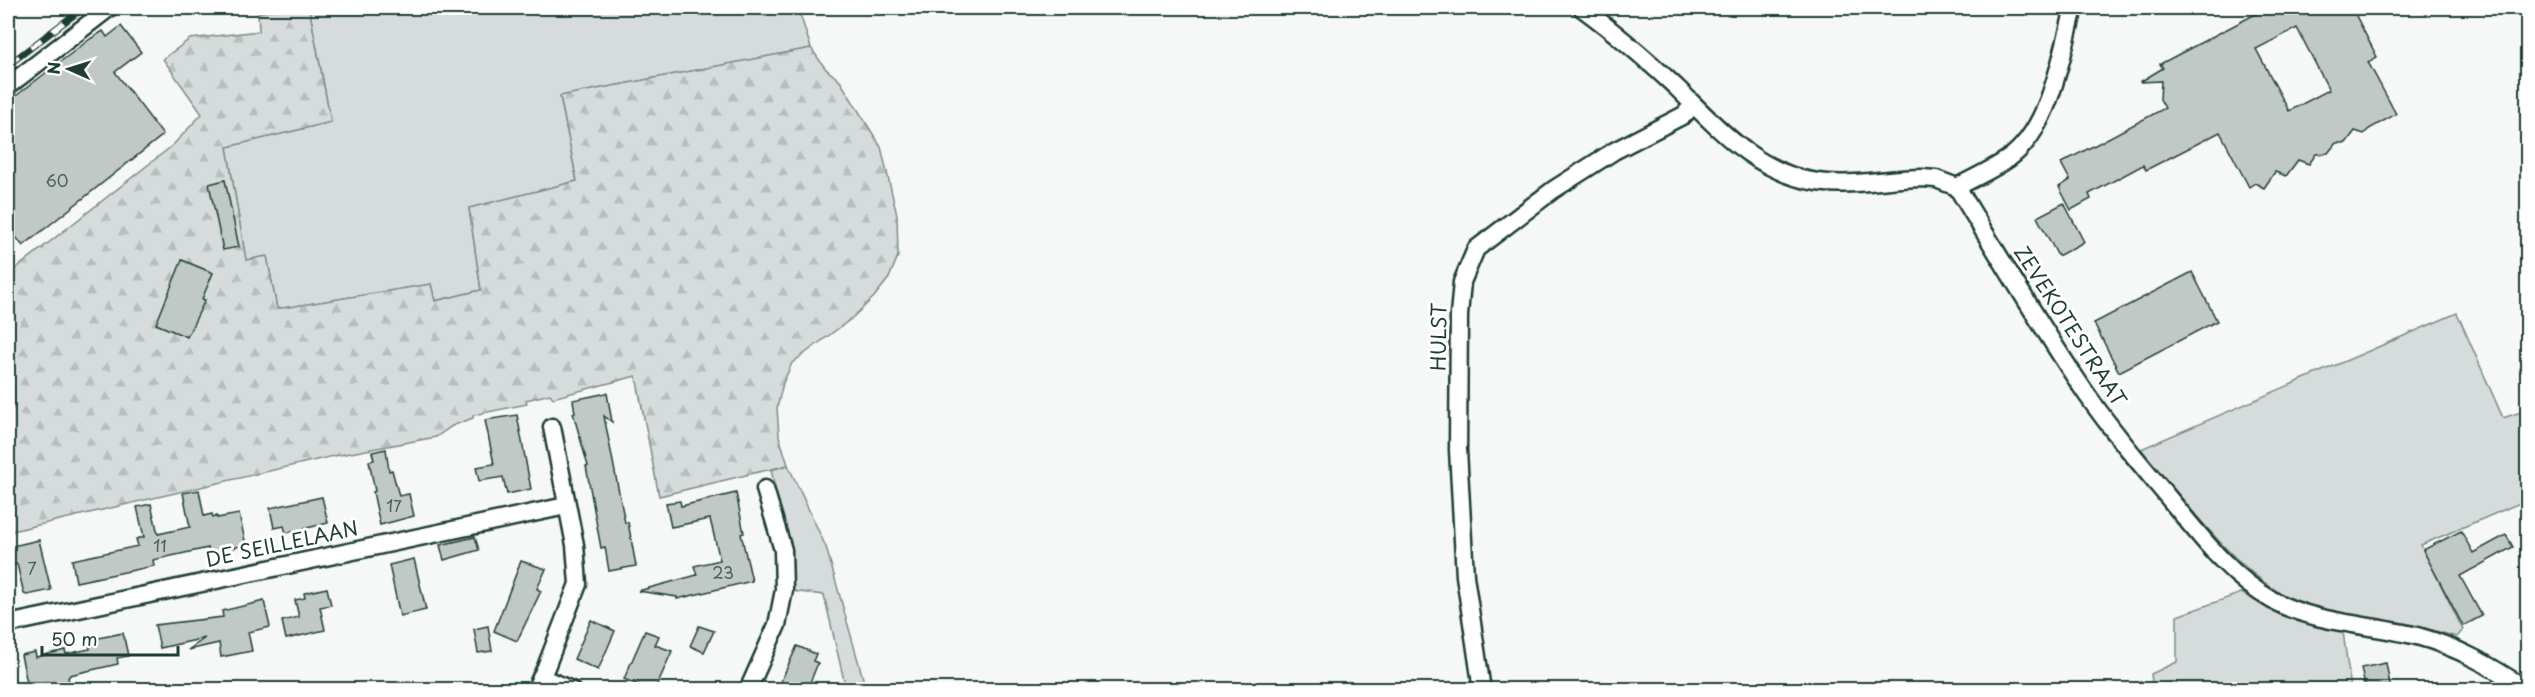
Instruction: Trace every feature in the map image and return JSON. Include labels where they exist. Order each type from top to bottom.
[{"type":"street","points":[[8,86],[109,8]]},
{"type":"street","points":[[1582,8],[1616,32],[1728,140],[1760,162],[1793,177],[1821,183],[1922,178],[1936,179],[1957,187],[2012,156],[2032,133],[2041,117],[2055,80],[2074,8]]},
{"type":"street","name":"HULST","points":[[1482,690],[1465,576],[1458,450],[1459,315],[1462,282],[1476,249],[1562,185],[1614,151],[1684,115],[1693,105]]},
{"type":"street","name":"ZEVEKOTESTRAAT","points":[[1957,187],[2077,380],[2103,417],[2210,547],[2238,575],[2272,600],[2300,612],[2416,636],[2454,648],[2495,669],[2527,690]]},
{"type":"street","points":[[552,428],[575,545],[578,584],[538,683],[571,690]]},
{"type":"street","points":[[748,690],[777,625],[784,590],[783,550],[765,489]]},
{"type":"street","name":"DE SEILLELAAN","points":[[8,624],[566,506]]},
{"type":"green space","points":[[280,8],[309,8],[331,122],[227,147],[246,260],[267,256],[277,309],[431,284],[435,301],[481,290],[469,208],[577,181],[560,96],[811,48],[825,68],[840,81],[881,147],[897,215],[898,256],[889,278],[874,297],[851,319],[792,363],[783,383],[777,408],[779,436],[788,465],[659,496],[636,376],[553,398],[550,394],[526,400],[527,404],[473,415],[473,418],[452,426],[436,437],[329,457],[8,532],[8,410],[14,408],[9,283],[14,270],[172,146],[202,114],[163,59],[190,39],[259,31],[258,13]]},
{"type":"green space","points":[[309,8],[798,8],[811,48],[560,96],[577,181],[469,208],[481,290],[435,301],[431,284],[277,309],[267,257],[246,261],[227,147],[331,122]]},
{"type":"green space","points":[[2457,313],[2503,418],[2527,410],[2527,500],[2421,545],[2463,630],[2457,637],[2404,623],[2321,610],[2286,596],[2262,581],[2217,539],[2141,449]]},
{"type":"green space","points":[[788,465],[826,547],[866,689],[846,689],[824,595],[792,591],[793,565],[771,470]]},
{"type":"green space","points":[[2241,593],[2283,614],[2343,632],[2351,689],[2153,689],[2151,674],[2177,662],[2177,616]]},
{"type":"building","points":[[2267,8],[2352,8],[2377,57],[2368,62],[2396,114],[2364,134],[2355,131],[2346,143],[2336,143],[2328,153],[2316,154],[2309,164],[2298,160],[2286,176],[2275,172],[2264,188],[2255,183],[2249,187],[2220,132],[2146,170],[2143,165],[2089,194],[2091,199],[2071,210],[2059,187],[2070,180],[2061,163],[2165,108],[2160,99],[2161,81],[2140,82],[2163,68],[2160,64]],"holes":[[[2297,28],[2329,90],[2289,111],[2256,49]]]},
{"type":"building","points":[[121,26],[141,52],[115,72],[163,135],[23,246],[8,227],[8,102],[90,39],[103,31],[107,37]]},
{"type":"building","points":[[225,180],[239,247],[223,250],[209,184]]},
{"type":"building","points":[[2064,203],[2084,242],[2058,256],[2037,217]]},
{"type":"building","points":[[182,260],[213,273],[202,299],[205,300],[187,337],[156,324]]},
{"type":"building","points":[[2192,272],[2217,321],[2119,372],[2094,323]]},
{"type":"building","points":[[607,393],[612,422],[604,416],[636,566],[609,571],[605,547],[601,548],[586,466],[588,466],[573,413],[575,413],[573,400]]},
{"type":"building","points":[[517,415],[531,489],[507,494],[503,477],[479,481],[476,467],[494,464],[485,420]]},
{"type":"building","points":[[386,449],[389,471],[392,470],[399,496],[409,494],[414,516],[380,525],[369,461],[374,460],[372,452]]},
{"type":"building","points":[[199,490],[204,516],[212,514],[217,518],[239,514],[246,545],[209,553],[208,548],[153,560],[154,566],[76,582],[72,560],[138,546],[136,539],[144,537],[137,507],[151,504],[158,534],[190,527],[183,493]]},
{"type":"building","points":[[736,493],[744,533],[741,534],[752,581],[677,599],[677,597],[638,591],[697,575],[694,566],[720,560],[710,519],[671,527],[666,503],[680,501],[681,506]]},
{"type":"building","points":[[322,497],[328,523],[286,533],[284,526],[274,528],[270,508]]},
{"type":"building","points":[[2461,531],[2473,553],[2506,535],[2513,547],[2460,576],[2482,616],[2463,626],[2423,550]]},
{"type":"building","points":[[475,537],[479,550],[444,560],[440,545]]},
{"type":"building","points":[[39,540],[51,590],[27,595],[24,594],[17,564],[8,566],[8,547]]},
{"type":"building","points":[[414,559],[426,610],[400,616],[389,565]]},
{"type":"building","points":[[521,561],[546,569],[537,589],[541,591],[517,641],[494,631]]},
{"type":"building","points":[[327,588],[331,605],[320,607],[325,630],[286,639],[282,621],[299,617],[295,600],[305,598],[304,593]]},
{"type":"building","points":[[264,601],[270,627],[248,632],[252,651],[221,657],[219,643],[188,650],[205,638],[160,648],[155,625],[223,617],[222,611]]},
{"type":"building","points":[[591,620],[615,631],[598,670],[574,659]]},
{"type":"building","points":[[488,626],[492,651],[478,653],[474,629]]},
{"type":"building","points":[[699,626],[714,631],[704,652],[690,646]]},
{"type":"building","points":[[645,631],[659,636],[655,645],[672,651],[655,690],[624,679]]},
{"type":"building","points":[[123,633],[128,656],[117,658],[118,664],[70,675],[68,678],[70,685],[50,690],[48,682],[28,687],[21,655],[35,652],[36,657],[65,650],[66,654],[90,649],[89,640]]},
{"type":"building","points":[[797,646],[816,654],[813,661],[818,663],[807,690],[777,690]]},
{"type":"building","points":[[2386,663],[2391,690],[2366,690],[2361,668]]},
{"type":"railway","points":[[8,65],[83,8]]}]
